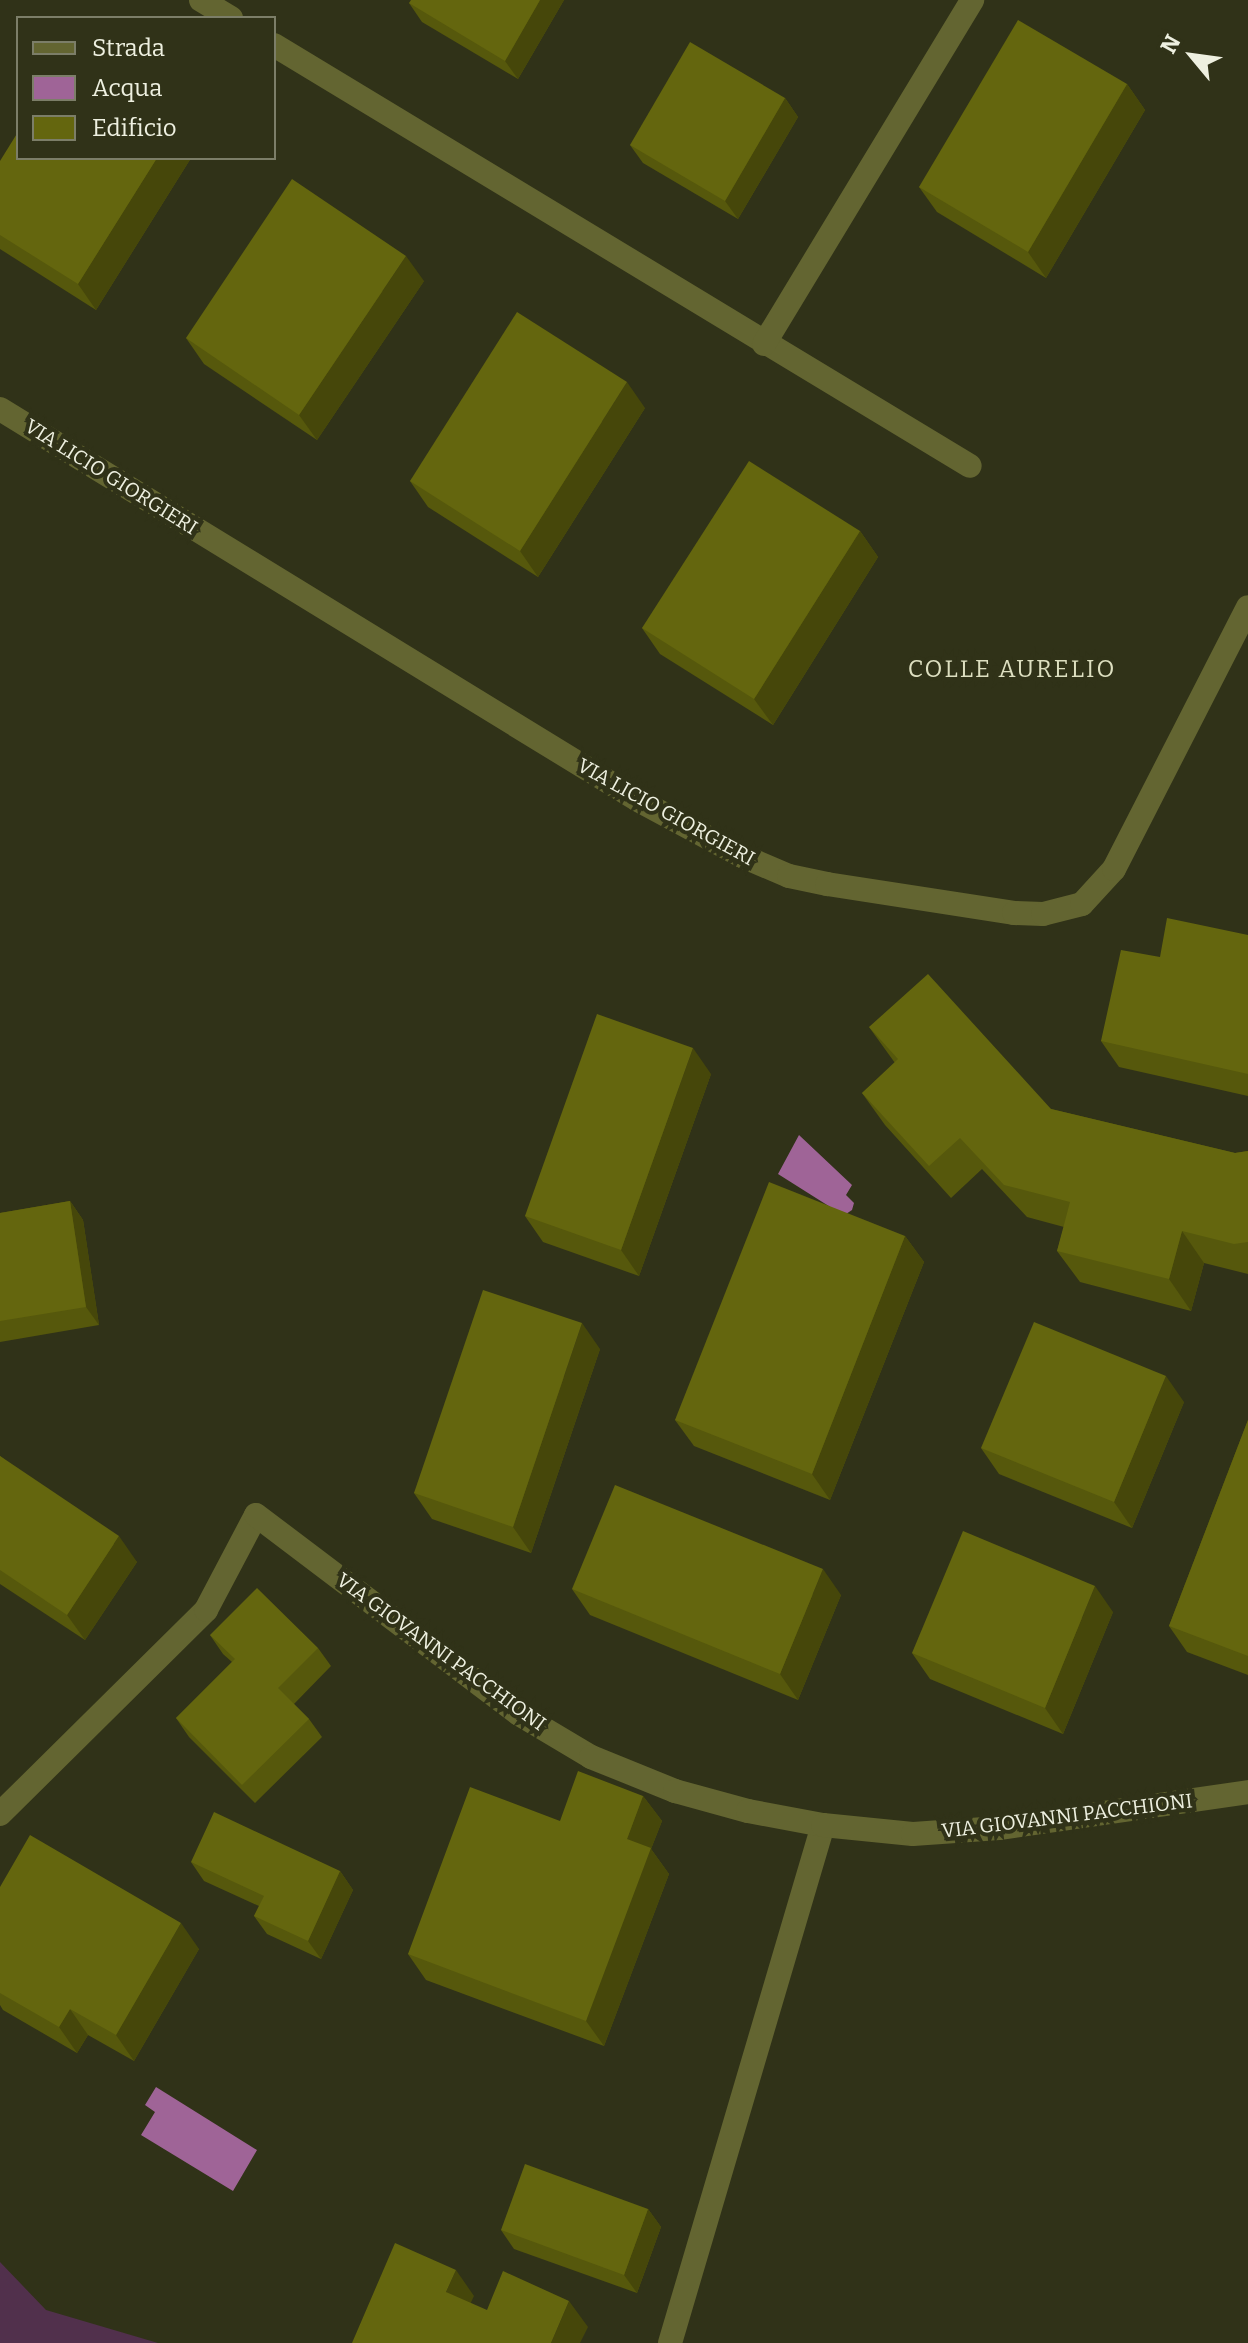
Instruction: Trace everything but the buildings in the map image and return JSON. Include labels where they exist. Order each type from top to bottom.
[{"type":"street","points":[[201,0],[228,16]]},
{"type":"street","points":[[764,344],[972,0]]},
{"type":"street","points":[[276,46],[970,466]]},
{"type":"street","name":"VIA LICIO GIORGIERI","points":[[0,409],[638,800],[742,856],[789,876],[827,884],[1014,913],[1043,914],[1082,904],[1114,869],[1248,607]]},
{"type":"street","name":"VIA GIOVANNI PACCHIONI","points":[[0,1814],[206,1610],[256,1515],[519,1714],[591,1757],[675,1791],[748,1811],[823,1825],[913,1834],[999,1828],[1248,1792]]},
{"type":"street","points":[[670,2343],[823,1825]]},
{"type":"shaded area","points":[[0,2262],[46,2310],[158,2343],[0,2343]]},
{"type":"water","points":[[799,1135],[852,1185],[846,1195],[854,1203],[852,1210],[846,1214],[778,1174]]},
{"type":"water","points":[[156,2087],[257,2150],[233,2191],[141,2135],[155,2112],[145,2105]]},
{"type":"district","name":"COLLE AURELIO","points":[[1012,670]]}]
